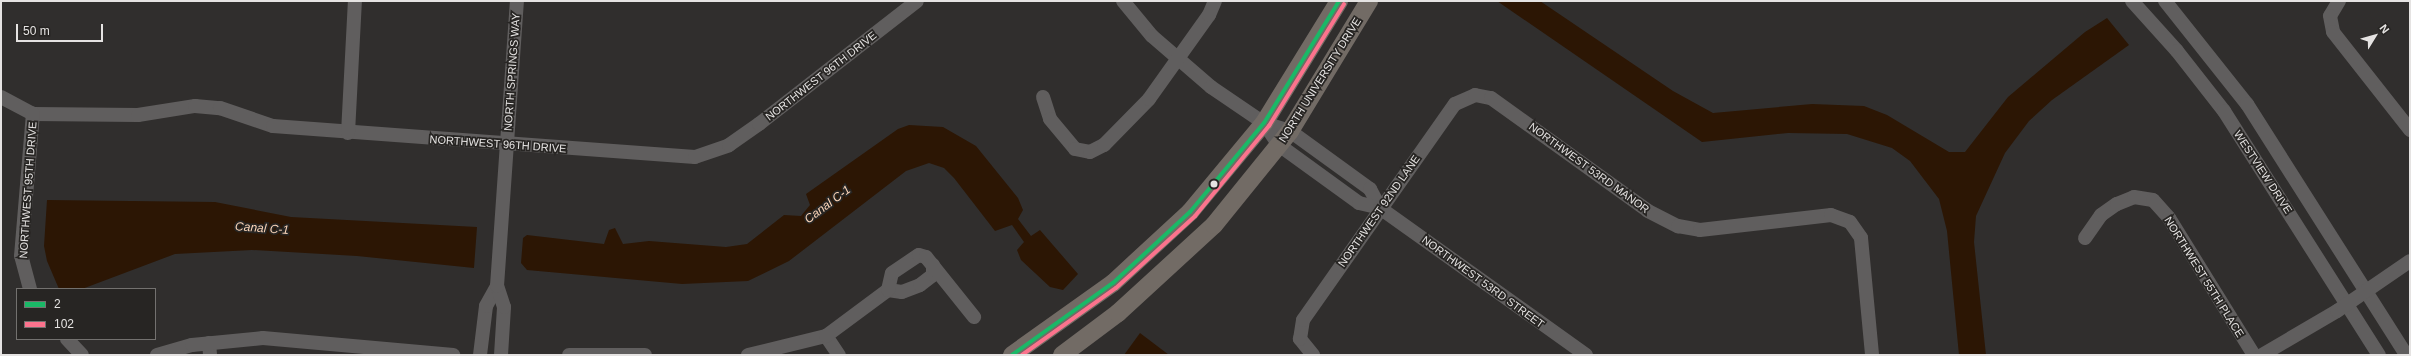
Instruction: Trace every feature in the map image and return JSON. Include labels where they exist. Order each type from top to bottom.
[{"type":"main road","points":[[1012,355],[1062,322],[1145,256],[1219,180],[1264,123],[1339,1]]},
{"type":"main road","name":"NORTH UNIVERSITY DRIVE","points":[[1062,355],[1118,313],[1167,270],[1214,225],[1284,138],[1369,1]]},
{"type":"street","points":[[348,133],[355,1]]},
{"type":"street","name":"NORTH SPRINGS WAY","points":[[501,355],[504,307],[497,286],[517,1]]},
{"type":"street","name":"NORTHWEST 96TH DRIVE","points":[[33,114],[138,115],[195,106],[214,107],[274,126],[507,145],[695,157],[729,145],[917,1]]},
{"type":"street","name":"NORTHWEST 53RD STREET","points":[[1123,1],[1178,60],[1284,138],[1332,184],[1358,203],[1380,208],[1586,355]]},
{"type":"street","points":[[1043,97],[1050,119],[1075,149],[1090,152],[1104,146],[1122,128],[1178,60],[1209,15],[1215,1]]},
{"type":"street","name":"WESTVIEW DRIVE","points":[[2132,1],[2177,51],[2224,111],[2379,355]]},
{"type":"street","name":"WESTVIEW DRIVE","points":[[2164,1],[2247,104],[2406,355]]},
{"type":"street","points":[[2340,1],[2330,16],[2333,32],[2410,130]]},
{"type":"street","name":"NORTHWEST 92ND LANE","points":[[1313,355],[1300,339],[1303,320],[1380,208],[1456,104],[1475,95]]},
{"type":"street","name":"NORTHWEST 53RD MANOR","points":[[1475,95],[1492,98],[1648,211],[1678,226],[1700,230],[1831,215],[1850,222],[1861,238],[1872,355]]},
{"type":"street","points":[[1,97],[33,114]]},
{"type":"street","name":"NORTHWEST 95TH DRIVE","points":[[30,288],[21,256],[33,114]]},
{"type":"street","name":"NORTHWEST 53RD STREET","points":[[1284,138],[1342,169],[1370,189],[1380,208]]},
{"type":"street","points":[[1332,184],[1342,169]]},
{"type":"street","name":"NORTHWEST 55TH PLACE","points":[[2085,238],[2101,215],[2117,204],[2134,197],[2153,200],[2168,218],[2254,355]]},
{"type":"street","points":[[748,355],[826,336],[888,290],[892,273],[919,255],[933,265],[974,317]]},
{"type":"street","points":[[2262,355],[2347,304],[2410,261]]},
{"type":"street","points":[[888,290],[902,292],[920,284],[932,275],[933,265]]},
{"type":"street","name":"NORTH SPRINGS WAY","points":[[480,355],[486,306],[497,286]]},
{"type":"street","points":[[826,336],[839,355]]},
{"type":"street","points":[[157,355],[210,349],[263,338],[374,352],[453,355]]},
{"type":"street","points":[[68,340],[82,355]]},
{"type":"street","points":[[575,355],[645,355]]},
{"type":"water","points":[[1497,1],[1540,1],[1673,91],[1713,113],[1812,104],[1864,106],[1887,115],[1949,152],[1965,152],[2008,97],[2085,32],[2107,18],[2129,45],[2052,100],[2029,121],[2005,153],[1976,216],[1974,242],[1986,355],[1959,355],[1947,231],[1939,199],[1910,161],[1892,148],[1847,134],[1788,133],[1702,142]]},
{"type":"water","name":"Canal C-1","points":[[909,125],[943,127],[976,146],[1018,198],[1023,210],[1018,219],[1031,236],[1040,230],[1078,274],[1063,290],[1050,287],[1021,260],[1017,250],[1024,242],[1012,225],[995,231],[954,178],[944,168],[929,163],[906,171],[789,261],[748,281],[682,284],[527,270],[521,263],[523,238],[527,235],[604,244],[609,230],[615,228],[623,244],[649,241],[726,247],[747,244],[784,215],[801,216],[810,205],[806,194],[898,129]]},
{"type":"water","name":"Canal C-1","points":[[47,200],[215,202],[291,217],[477,227],[474,268],[357,256],[252,250],[175,254],[85,288],[59,288],[47,261],[44,246]]},
{"type":"water","points":[[1140,333],[1169,355],[1124,355]]},
{"type":"transit line","name":"2","points":[[1012,355],[1113,283],[1190,212],[1264,123],[1339,1]]},
{"type":"transit line","name":"102","points":[[1022,355],[1116,288],[1195,216],[1269,126],[1344,4]]}]
